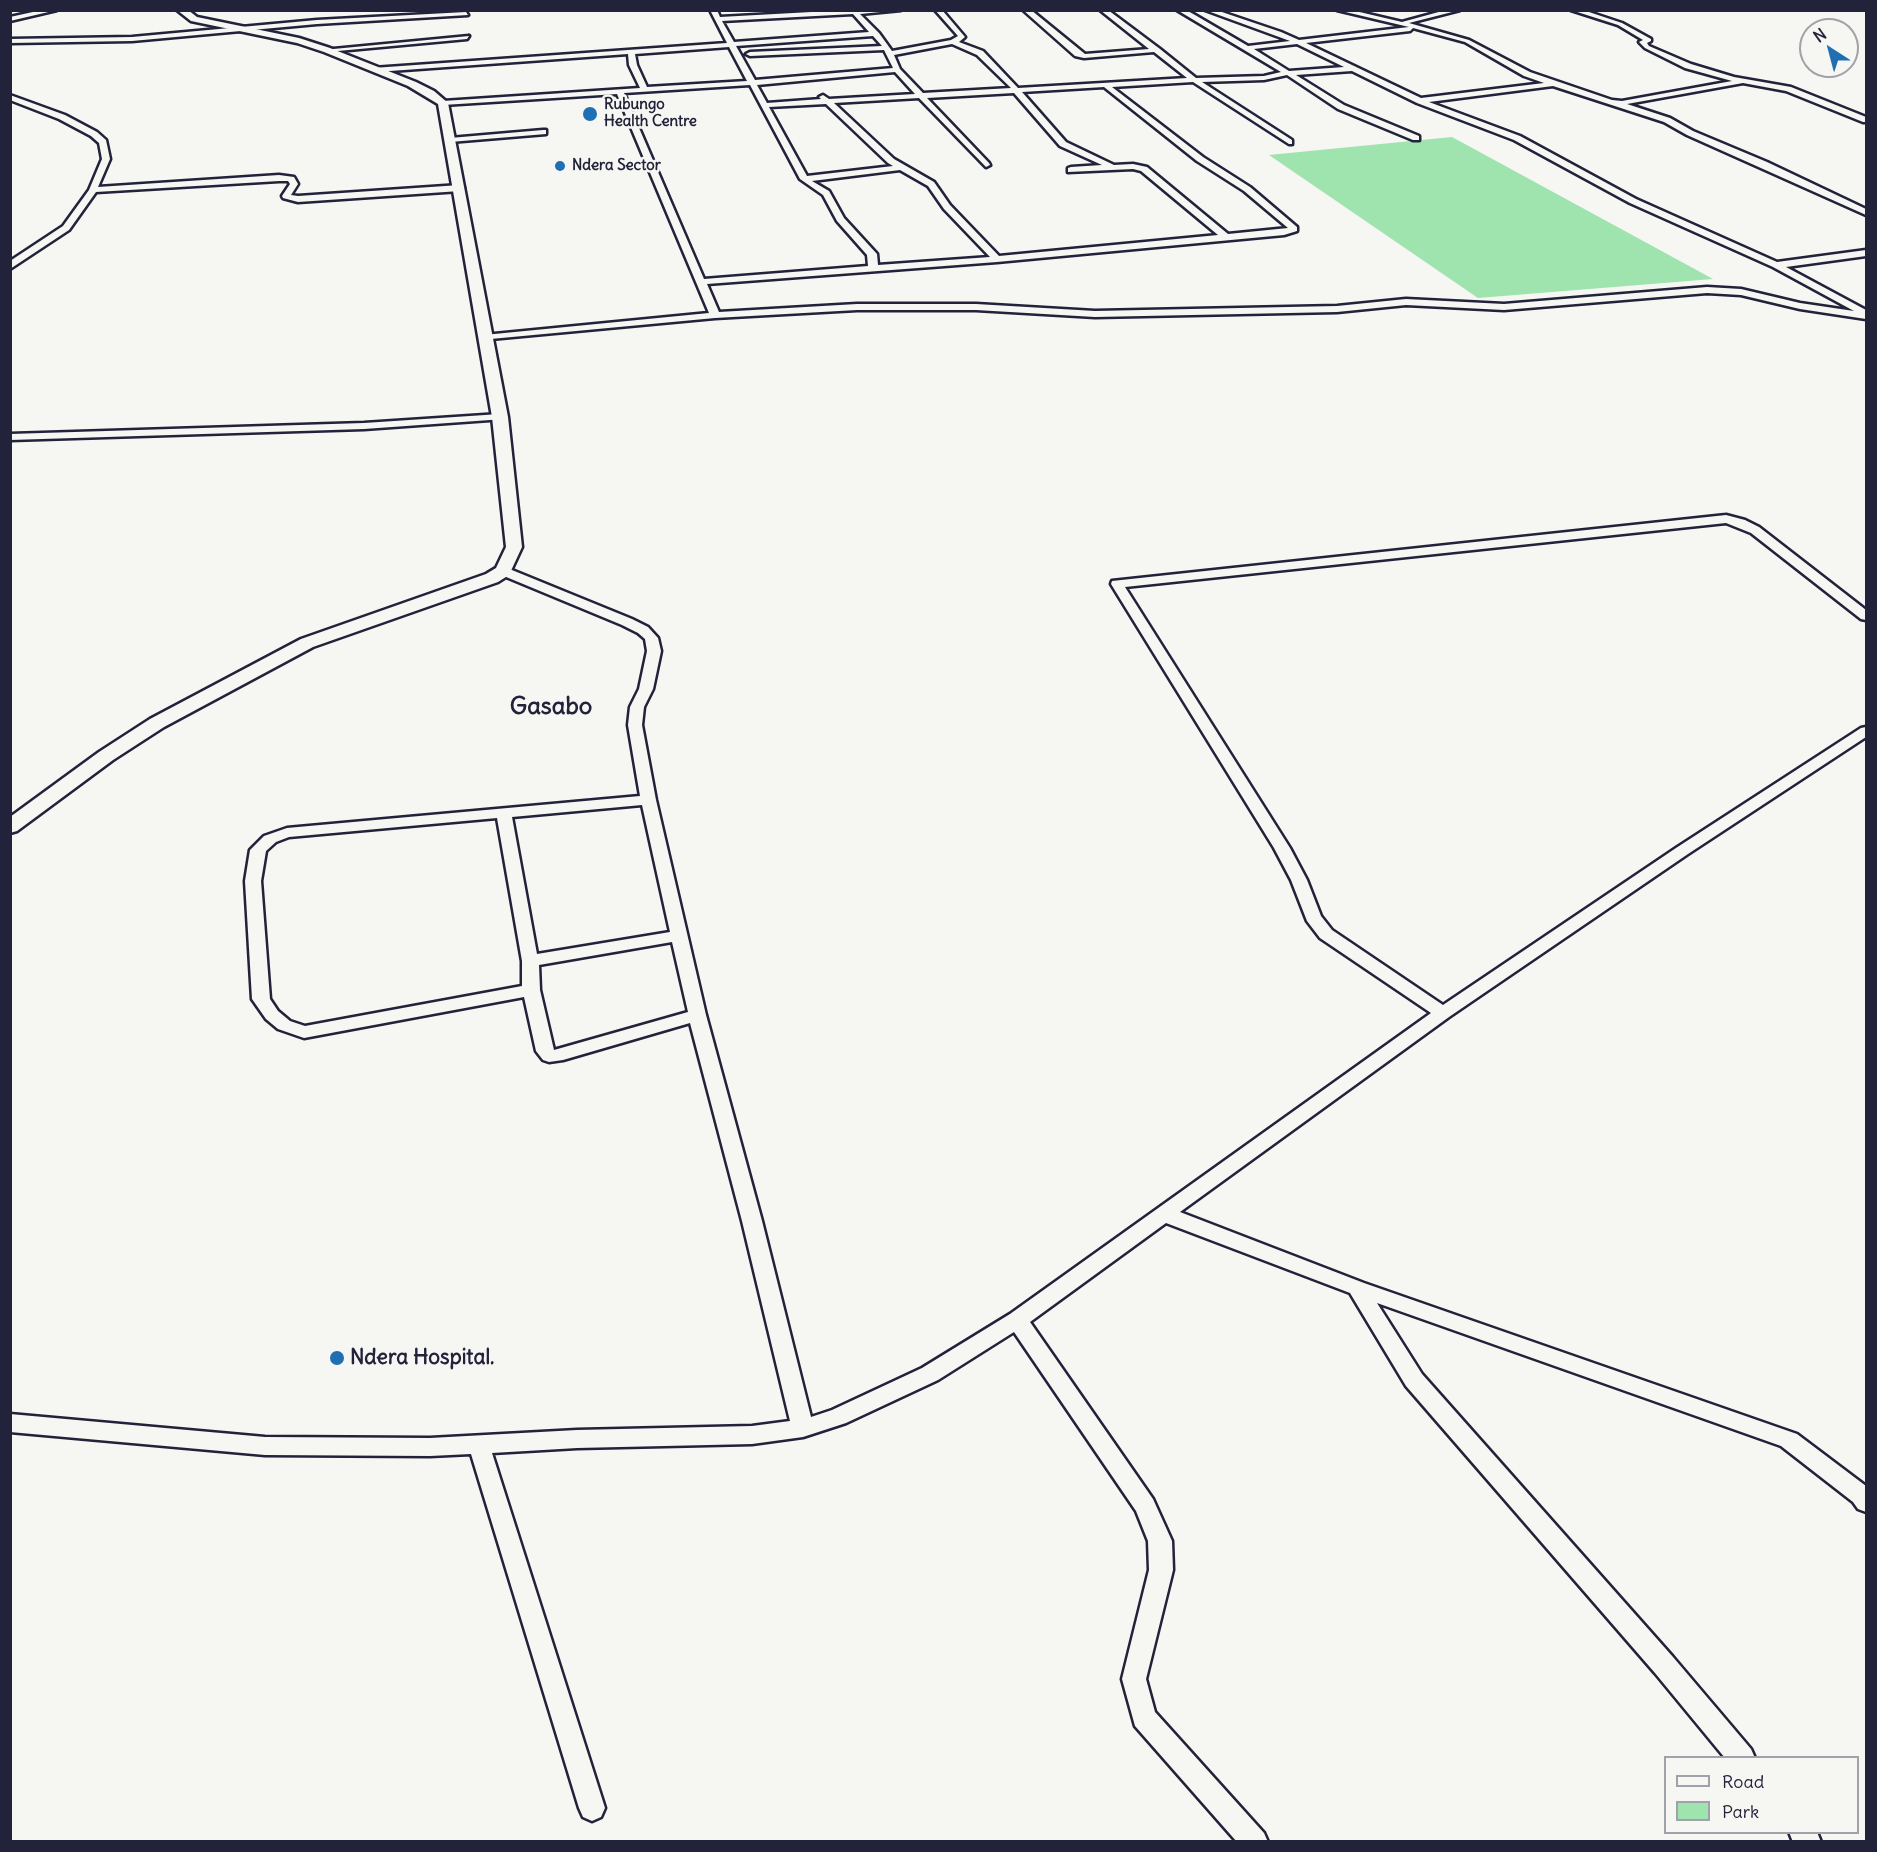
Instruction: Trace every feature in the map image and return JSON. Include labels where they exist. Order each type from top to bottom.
[{"type":"main road","points":[[10,827],[106,756],[157,723],[276,659],[337,631],[466,588],[503,571],[514,548],[500,417],[443,103],[412,84],[327,50],[300,41],[241,31],[189,18],[181,10]]},
{"type":"street","points":[[10,19],[54,10]]},
{"type":"street","points":[[713,10],[804,179],[826,193],[840,219],[872,254],[873,267]]},
{"type":"street","points":[[718,19],[898,10]]},
{"type":"street","points":[[737,55],[889,51],[953,42],[962,37],[938,10]]},
{"type":"street","points":[[1026,10],[1078,54],[1084,56],[1158,50]]},
{"type":"street","points":[[1103,10],[1158,50],[1194,80],[1289,142]]},
{"type":"street","points":[[1180,10],[1247,48],[1341,107],[1416,138]]},
{"type":"street","points":[[1208,10],[1259,26],[1302,44],[1420,101],[1517,138],[1633,201],[1776,265],[1866,315]]},
{"type":"street","points":[[1340,10],[1420,27],[1467,41],[1527,74],[1673,122],[1683,130],[1764,164],[1866,212]]},
{"type":"street","points":[[1398,23],[1457,10]]},
{"type":"street","points":[[1574,10],[1613,21],[1638,32],[1649,40],[1642,42],[1647,47],[1688,66],[1743,81],[1788,89],[1866,120]]},
{"type":"street","points":[[10,41],[121,39],[241,31],[315,19],[466,12],[467,37],[472,45]]},
{"type":"street","points":[[855,12],[877,34],[889,51],[897,70],[986,165]]},
{"type":"street","points":[[1247,48],[1302,44],[1420,27]]},
{"type":"street","points":[[376,70],[482,60],[877,34]]},
{"type":"street","points":[[327,50],[467,37]]},
{"type":"street","points":[[953,42],[980,52],[1063,144],[1112,168]]},
{"type":"street","points":[[631,51],[633,65],[644,88]]},
{"type":"street","points":[[477,52],[482,60]]},
{"type":"street","points":[[764,105],[1264,78],[1288,73],[1355,69]]},
{"type":"street","points":[[443,103],[644,88],[811,79],[897,70]]},
{"type":"street","points":[[811,79],[825,101],[891,161],[931,184],[947,207],[997,260]]},
{"type":"street","points":[[1617,103],[1743,81]]},
{"type":"street","points":[[1420,101],[1553,84]]},
{"type":"street","points":[[701,282],[873,267],[997,260],[1284,232],[1294,228],[1247,189],[1200,159],[1105,85]]},
{"type":"street","points":[[619,90],[715,315]]},
{"type":"street","points":[[10,97],[84,128],[103,142],[106,159],[93,190],[66,228],[10,266]]},
{"type":"street","points":[[1847,114],[1866,111]]},
{"type":"street","points":[[450,140],[543,132]]},
{"type":"street","points":[[1071,170],[1133,166],[1144,169],[1157,182],[1227,237]]},
{"type":"street","points":[[804,179],[902,167]]},
{"type":"street","points":[[93,190],[279,178],[291,179],[294,184],[286,196],[298,199],[460,188]]},
{"type":"street","points":[[1776,265],[1866,253]]},
{"type":"street","points":[[484,338],[715,315],[857,307],[952,307],[1095,314],[1240,313],[1337,309],[1406,302],[1504,308],[1716,290],[1741,292],[1800,306],[1866,315]]},
{"type":"street","points":[[10,437],[364,426],[500,417]]},
{"type":"street","points":[[1443,1013],[1326,934],[1313,917],[1299,880],[1282,848],[1117,584],[1726,519],[1755,530],[1866,616]]},
{"type":"street","points":[[503,571],[560,597],[627,622],[643,630],[651,638],[654,651],[646,689],[636,707],[635,725],[648,800],[697,1015],[752,1221],[803,1428]]},
{"type":"street","points":[[10,1423],[265,1446],[429,1447],[577,1439],[752,1435],[803,1428],[838,1417],[930,1374],[1017,1320],[1443,1013],[1866,731]]},
{"type":"street","points":[[531,990],[304,1032],[284,1025],[272,1015],[261,999],[253,881],[258,850],[270,839],[287,833],[648,800]]},
{"type":"street","points":[[504,813],[530,961],[531,990],[545,1051],[549,1056],[557,1056],[697,1015]]},
{"type":"street","points":[[530,961],[678,936]]},
{"type":"street","points":[[1164,1214],[1357,1288],[1790,1440],[1861,1495],[1866,1502]]},
{"type":"street","points":[[1357,1288],[1414,1380],[1664,1665],[1740,1756]]},
{"type":"street","points":[[1017,1320],[1145,1506],[1160,1541],[1161,1570],[1134,1679],[1144,1718],[1255,1842]]},
{"type":"street","points":[[479,1444],[592,1808]]},
{"type":"green space","points":[[1452,137],[1713,279],[1478,298],[1269,155]]},
{"type":"place","name":"Rubungo Health Centre","points":[[590,114]]},
{"type":"place","name":"Ndera Sector","points":[[560,166]]},
{"type":"place","name":"Ndera Hospital.","points":[[337,1358]]},
{"type":"district","name":"Gasabo","points":[[551,707]]}]
